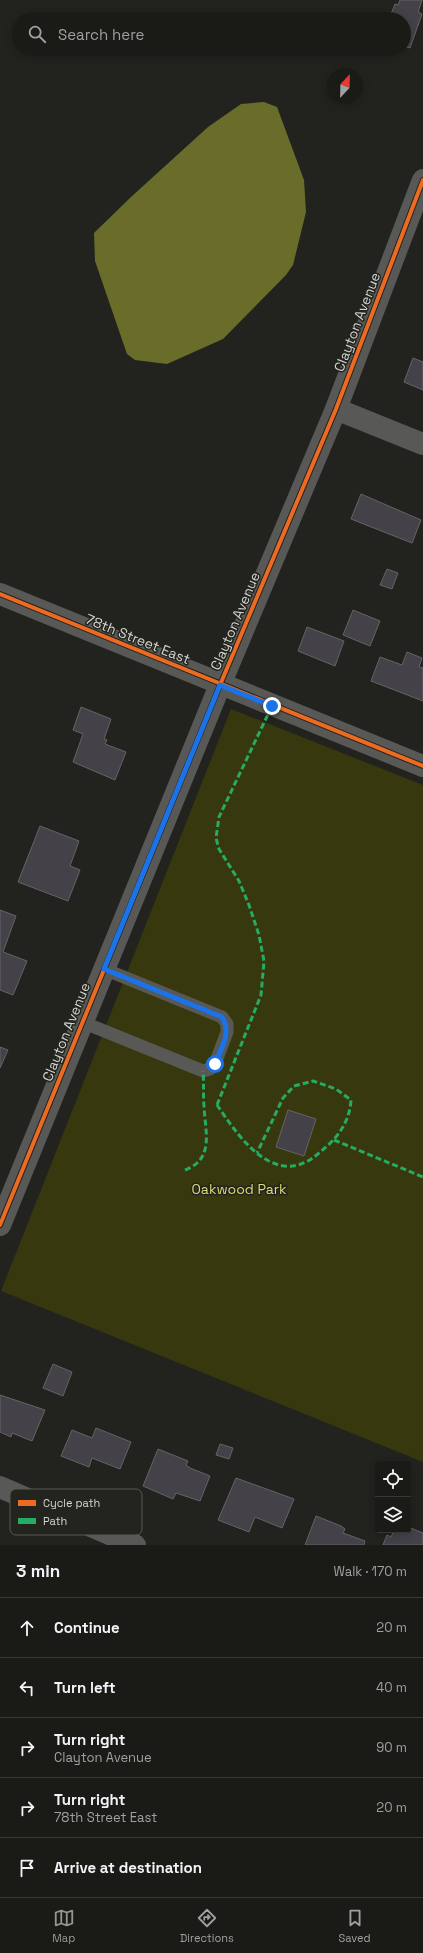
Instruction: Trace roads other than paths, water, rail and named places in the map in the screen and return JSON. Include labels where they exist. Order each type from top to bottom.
[{"type":"street","name":"Clayton Avenue","points":[[0,1225],[220,685],[336,409],[423,180]]},
{"type":"street","points":[[336,409],[423,444]]},
{"type":"street","name":"78th Street East","points":[[0,594],[220,685],[423,766]]},
{"type":"street","points":[[0,1487],[10,1491]]},
{"type":"street","points":[[112,1535],[135,1545]]},
{"type":"lane","points":[[82,1022],[203,1072],[210,1069],[215,1064],[227,1032],[226,1024],[222,1017],[104,969]]},
{"type":"park label","name":"Oakwood Park","points":[[239,1189]]}]
